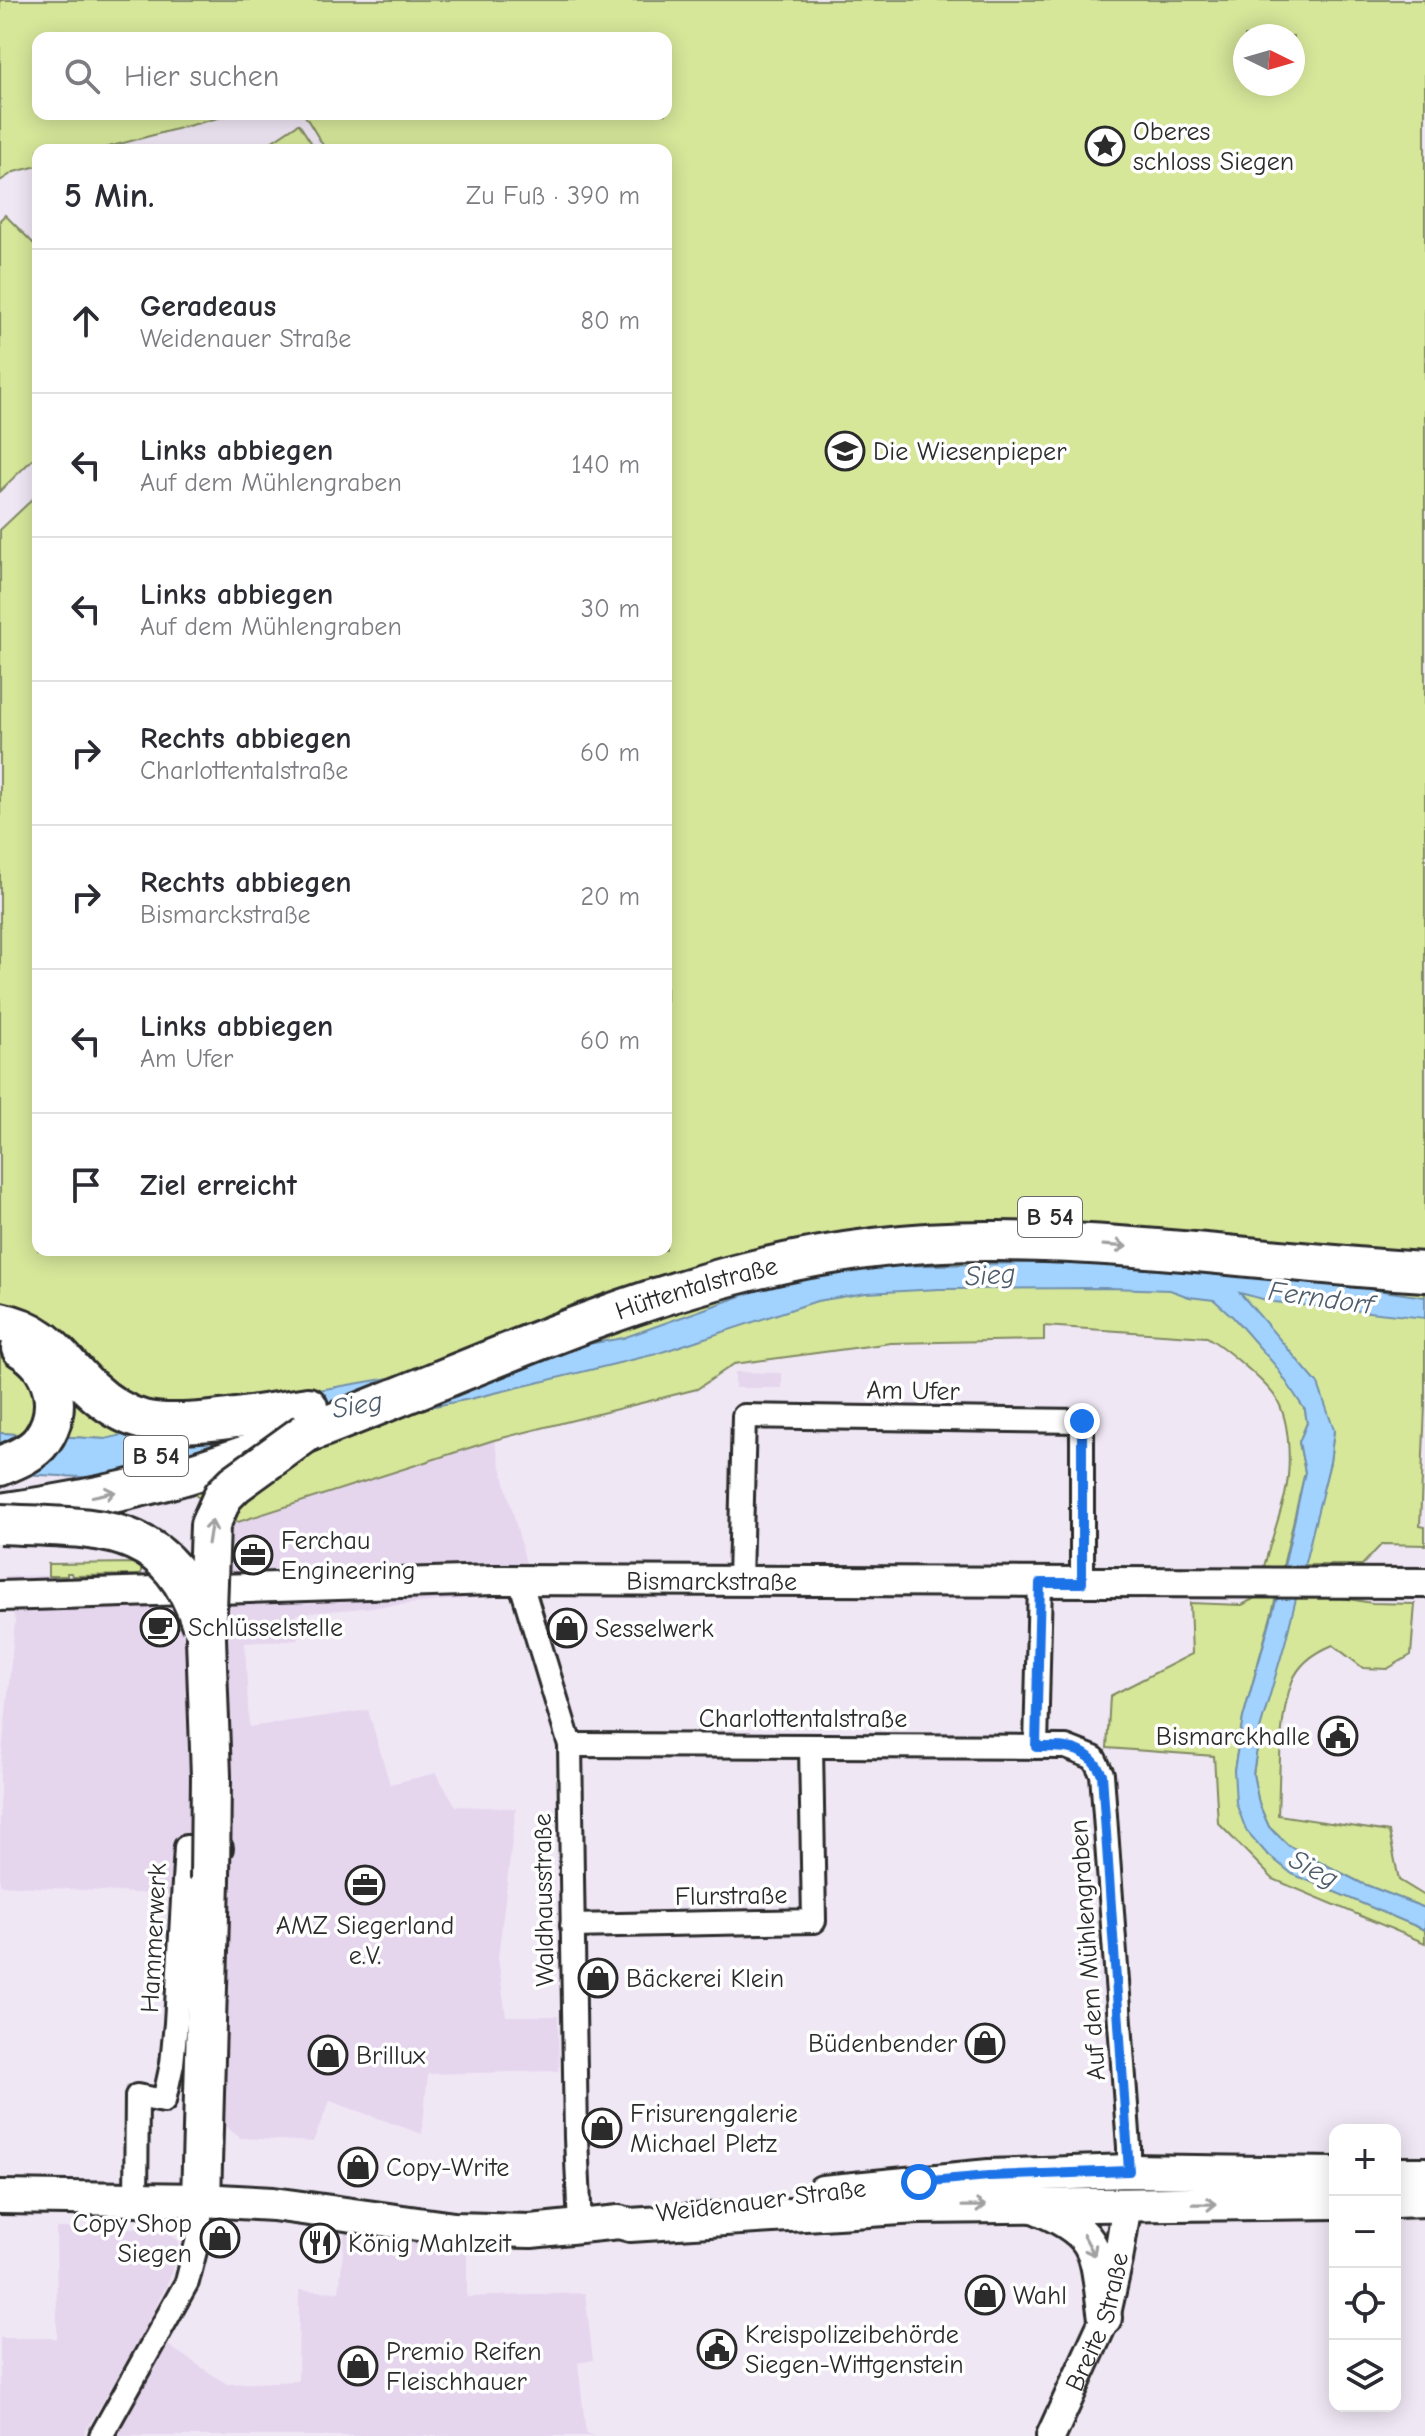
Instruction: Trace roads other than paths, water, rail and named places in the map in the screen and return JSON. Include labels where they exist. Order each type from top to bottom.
[{"type":"highway","name":"Hüttentalstraße","points":[[0,1513],[45,1507],[172,1478],[603,1289],[679,1264],[818,1233],[950,1218],[1043,1217],[1425,1247]]},
{"type":"highway","name":"Hüttentalstraße","points":[[0,1488],[124,1465],[308,1420],[625,1308],[751,1271],[823,1256],[907,1245],[997,1241],[1136,1247],[1425,1272]]},
{"type":"highway","points":[[0,1322],[31,1331],[43,1339],[64,1378],[42,1441],[19,1458],[0,1466]]},
{"type":"highway","points":[[0,1341],[31,1353],[42,1365],[117,1409],[145,1421],[308,1420]]},
{"type":"highway","points":[[201,2200],[211,1776],[206,1638],[207,1542],[215,1511],[235,1484],[308,1420]]},
{"type":"highway","points":[[0,1524],[95,1529],[128,1536],[144,1544],[171,1566],[182,1581],[197,1610],[206,1638]]},
{"type":"main road","name":"Weidenauer Straße","points":[[0,2197],[201,2200],[289,2206],[454,2229],[531,2231],[619,2222],[630,2225],[805,2203],[919,2194],[989,2176],[1129,2171],[1329,2174]]},
{"type":"main road","points":[[1127,2203],[1129,2171]]},
{"type":"main road","points":[[1401,2174],[1425,2174]]},
{"type":"main road","name":"Weidenauer Straße","points":[[919,2194],[1029,2205],[1329,2202]]},
{"type":"main road","points":[[1401,2201],[1425,2200]]},
{"type":"main road","points":[[1029,2205],[1074,2225],[1088,2238],[1095,2255],[1105,2318]]},
{"type":"street","name":"Am Ufer","points":[[740,1580],[744,1416],[1082,1421],[1082,1583]]},
{"type":"street","name":"Bismarckstraße","points":[[0,1596],[520,1580],[1425,1583]]},
{"type":"street","name":"Waldhausstraße","points":[[520,1580],[570,1745],[580,2227]]},
{"type":"street","points":[[1036,1747],[1040,1583]]},
{"type":"street","name":"Hammerwerk","points":[[136,2199],[137,2096],[164,2101],[172,2064],[186,1847],[223,1848],[224,1807],[214,1589]]},
{"type":"street","name":"Charlottentalstraße","points":[[570,1745],[1066,1747]]},
{"type":"street","name":"Flurstraße","points":[[572,1926],[814,1921],[811,1747]]},
{"type":"street","name":"Auf dem Mühlengraben","points":[[1066,1747],[1094,1758],[1102,1774],[1129,2171]]},
{"type":"street","points":[[101,2436],[187,2282],[199,2235],[201,2200]]},
{"type":"street","name":"Breite Straße","points":[[1051,2436],[1105,2318],[1127,2203]]},
{"type":"water","points":[[1110,1261],[1326,1283],[1425,1297],[1425,1318],[1274,1302],[1240,1293],[1318,1384],[1334,1430],[1330,1462],[1260,1729],[1253,1774],[1259,1804],[1269,1827],[1289,1846],[1361,1883],[1425,1908],[1425,1930],[1292,1874],[1266,1853],[1246,1830],[1236,1803],[1234,1770],[1243,1718],[1277,1597],[1305,1472],[1299,1442],[1307,1423],[1305,1410],[1275,1365],[1214,1300],[1189,1297],[1170,1290],[1109,1288],[939,1289],[866,1293],[817,1301],[656,1354],[470,1399],[264,1440],[101,1478],[0,1473],[0,1433],[105,1439],[313,1391],[623,1338],[786,1280],[851,1267]]},
{"type":"place","name":"Oberes schloss Siegen","points":[[1105,146]]},
{"type":"place","name":"Die Wiesenpieper","points":[[845,451]]},
{"type":"place","name":"Ferchau Engineering","points":[[253,1555]]},
{"type":"place","name":"Schlüsselstelle","points":[[160,1627]]},
{"type":"place","name":"Sesselwerk","points":[[567,1628]]},
{"type":"place","name":"Bismarckhalle","points":[[1338,1736]]},
{"type":"place","name":"AMZ Siegerland e.V.","points":[[365,1885]]},
{"type":"place","name":"Bäckerei Klein","points":[[598,1978]]},
{"type":"place","name":"Büdenbender","points":[[985,2043]]},
{"type":"place","name":"Brillux","points":[[328,2055]]},
{"type":"place","name":"Frisurengalerie Michael Pletz","points":[[602,2128]]},
{"type":"place","name":"Copy-Write","points":[[358,2167]]},
{"type":"place","name":"Copy Shop Siegen","points":[[220,2238]]},
{"type":"place","name":"König Mahlzeit","points":[[320,2243]]},
{"type":"place","name":"Wahl","points":[[985,2295]]},
{"type":"place","name":"Kreispolizeibehörde Siegen-Wittgenstein","points":[[717,2349]]},
{"type":"place","name":"Premio Reifen Fleischhauer","points":[[358,2366]]},
{"type":"water label","name":"Sieg","points":[[990,1274]]},
{"type":"water label","name":"Ferndorf","points":[[1321,1297]]},
{"type":"water label","name":"Sieg","points":[[357,1404]]},
{"type":"water label","name":"Sieg","points":[[1314,1868]]}]
